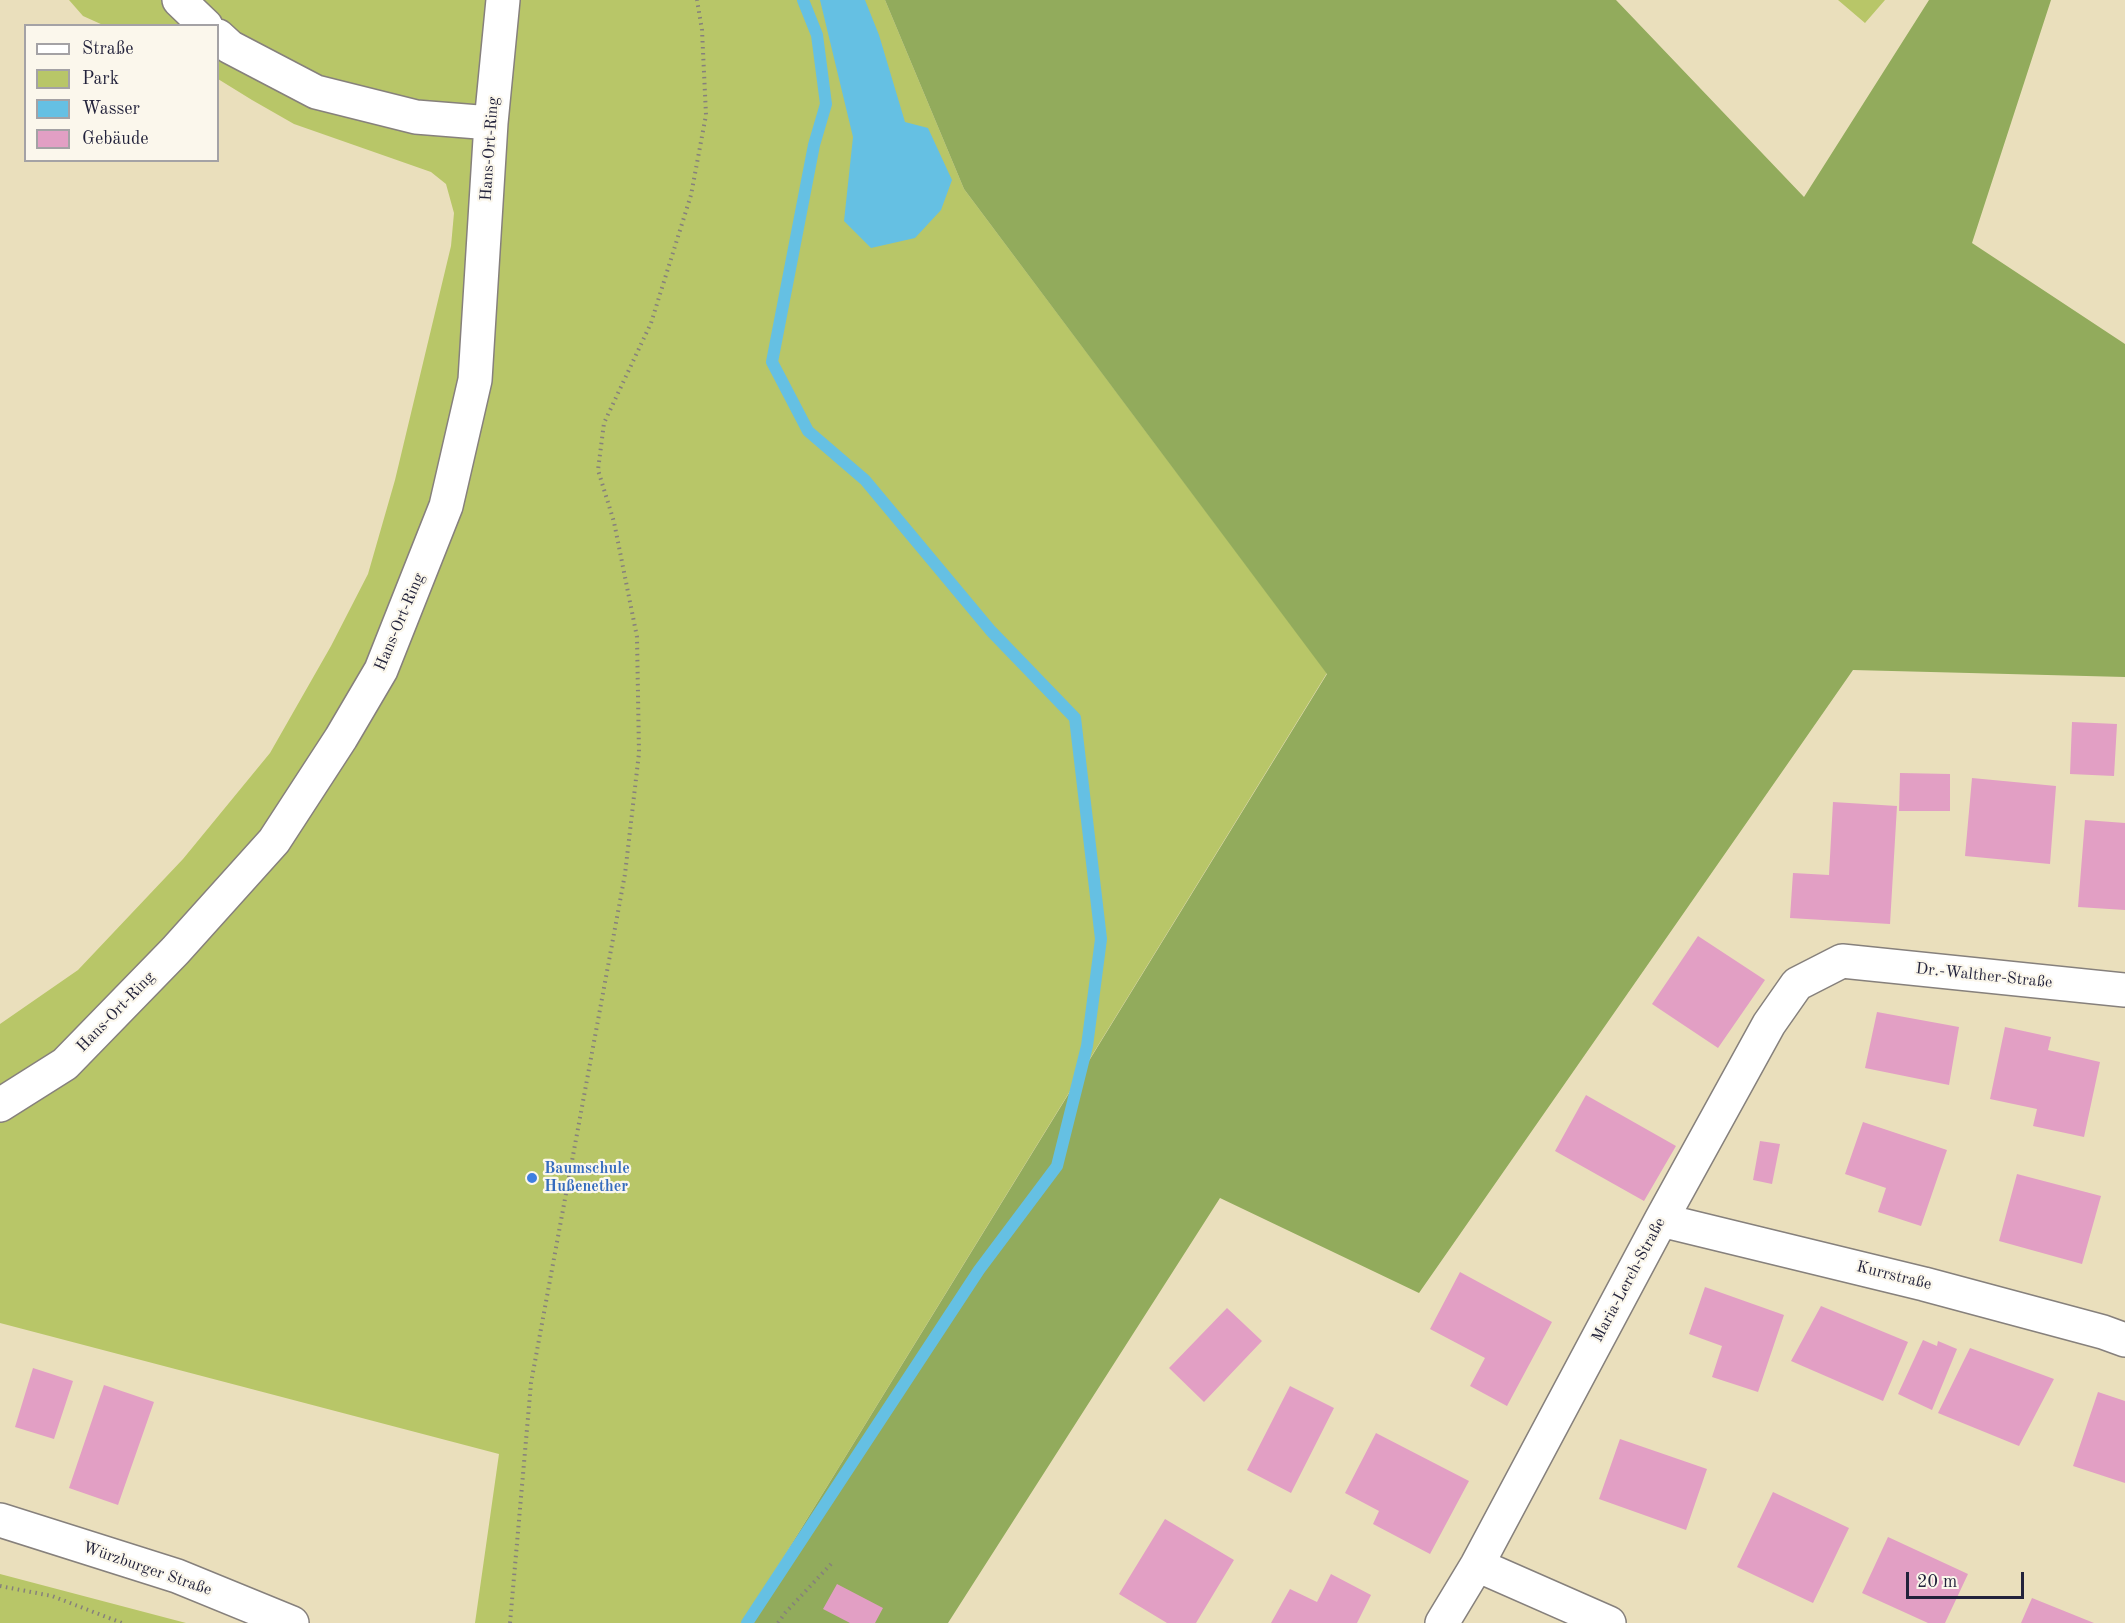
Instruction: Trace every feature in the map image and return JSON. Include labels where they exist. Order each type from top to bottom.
[{"type":"street","points":[[179,0],[204,24]]},
{"type":"street","name":"Hans-Ort-Ring","points":[[0,1105],[65,1064],[175,951],[274,840],[341,738],[381,669],[446,506],[475,380],[491,123],[503,0]]},
{"type":"street","points":[[219,37],[230,47],[316,92],[416,117],[491,123]]},
{"type":"street","name":"Dr.-Walther-Straße","points":[[1842,961],[2125,990]]},
{"type":"street","name":"Maria-Lerch-Straße","points":[[1442,1623],[1477,1565],[1661,1220],[1769,1024],[1797,984],[1842,961]]},
{"type":"street","name":"Kurrstraße","points":[[1661,1220],[1924,1284],[2103,1332],[2125,1340]]},
{"type":"street","name":"Würzburger Straße","points":[[0,1520],[177,1576],[292,1623]]},
{"type":"street","points":[[1477,1565],[1609,1623]]},
{"type":"path","points":[[509,1623],[531,1383],[625,874],[639,753],[637,637],[614,522],[598,470],[604,423],[651,323],[691,195],[706,115],[702,30],[697,0]]},
{"type":"path","points":[[778,1623],[831,1564]]},
{"type":"path","points":[[0,1586],[52,1596],[122,1623]]},
{"type":"green space","points":[[69,0],[885,0],[964,189],[1327,673],[743,1623],[475,1623],[499,1454],[0,1323],[0,1024],[78,970],[183,859],[270,753],[331,646],[368,574],[395,480],[451,246],[454,213],[446,184],[431,172],[294,124],[219,80],[219,24],[101,24],[83,16]]},
{"type":"green space","points":[[885,0],[1616,0],[1804,197],[1929,0],[2051,0],[1972,243],[2125,344],[2125,677],[1853,670],[1419,1293],[1220,1198],[948,1623],[743,1623],[1327,674],[964,189]]},
{"type":"green space","points":[[1838,0],[1885,0],[1865,23]]},
{"type":"green space","points":[[0,1574],[186,1623],[0,1623]]},
{"type":"water","points":[[820,0],[865,0],[879,35],[905,122],[928,128],[952,180],[941,210],[915,238],[871,248],[844,221],[853,137]]},
{"type":"building","points":[[2072,722],[2117,724],[2114,776],[2070,774]]},
{"type":"building","points":[[1900,773],[1950,774],[1950,811],[1899,811]]},
{"type":"building","points":[[1972,778],[2056,786],[2050,864],[1965,856]]},
{"type":"building","points":[[1833,802],[1897,806],[1890,924],[1790,918],[1793,873],[1829,875]]},
{"type":"building","points":[[2085,820],[2125,823],[2125,910],[2078,907]]},
{"type":"building","points":[[1698,936],[1765,980],[1718,1048],[1652,1004]]},
{"type":"building","points":[[1877,1012],[1959,1027],[1949,1085],[1865,1068]]},
{"type":"building","points":[[2005,1027],[2051,1037],[2048,1050],[2100,1062],[2084,1137],[2033,1126],[2037,1109],[1990,1099]]},
{"type":"building","points":[[1586,1095],[1676,1146],[1644,1201],[1555,1151]]},
{"type":"building","points":[[1863,1122],[1947,1150],[1921,1226],[1878,1212],[1886,1188],[1845,1174]]},
{"type":"building","points":[[1760,1141],[1780,1144],[1772,1184],[1753,1180]]},
{"type":"building","points":[[2017,1174],[2101,1196],[2082,1264],[1999,1241]]},
{"type":"building","points":[[1460,1272],[1552,1322],[1507,1406],[1470,1386],[1485,1358],[1430,1329]]},
{"type":"building","points":[[1705,1287],[1784,1315],[1758,1392],[1712,1377],[1722,1346],[1689,1334]]},
{"type":"building","points":[[1821,1306],[1908,1342],[1883,1401],[1791,1361]]},
{"type":"building","points":[[1227,1308],[1262,1341],[1204,1402],[1169,1368]]},
{"type":"building","points":[[1923,1340],[1937,1346],[1938,1341],[1957,1349],[1932,1410],[1898,1394]]},
{"type":"building","points":[[1970,1348],[2054,1379],[2019,1446],[1938,1413]]},
{"type":"building","points":[[33,1368],[73,1381],[54,1439],[15,1427]]},
{"type":"building","points":[[104,1385],[154,1402],[118,1505],[69,1488]]},
{"type":"building","points":[[1290,1386],[1334,1408],[1291,1493],[1247,1470]]},
{"type":"building","points":[[2098,1392],[2125,1401],[2125,1483],[2073,1466]]},
{"type":"building","points":[[1376,1433],[1469,1481],[1430,1554],[1373,1524],[1379,1511],[1345,1493]]},
{"type":"building","points":[[1620,1439],[1707,1469],[1686,1530],[1599,1499]]},
{"type":"building","points":[[1773,1492],[1849,1528],[1813,1603],[1737,1567]]},
{"type":"building","points":[[1165,1519],[1234,1560],[1196,1623],[1167,1623],[1119,1594]]},
{"type":"building","points":[[1888,1537],[1968,1574],[1945,1623],[1928,1623],[1862,1593]]},
{"type":"building","points":[[1331,1574],[1371,1595],[1357,1623],[1271,1623],[1290,1589],[1317,1602]]},
{"type":"building","points":[[837,1584],[883,1608],[875,1623],[850,1623],[823,1609]]},
{"type":"building","points":[[2032,1598],[2094,1623],[2021,1623]]},
{"type":"waterway","points":[[747,1623],[979,1270],[1057,1166],[1087,1046],[1101,939],[1075,718],[991,631],[865,480],[808,431],[772,362],[814,145],[826,104],[817,35],[803,0]]},
{"type":"place","name":"Baumschule Hußenether","points":[[532,1178]]}]
